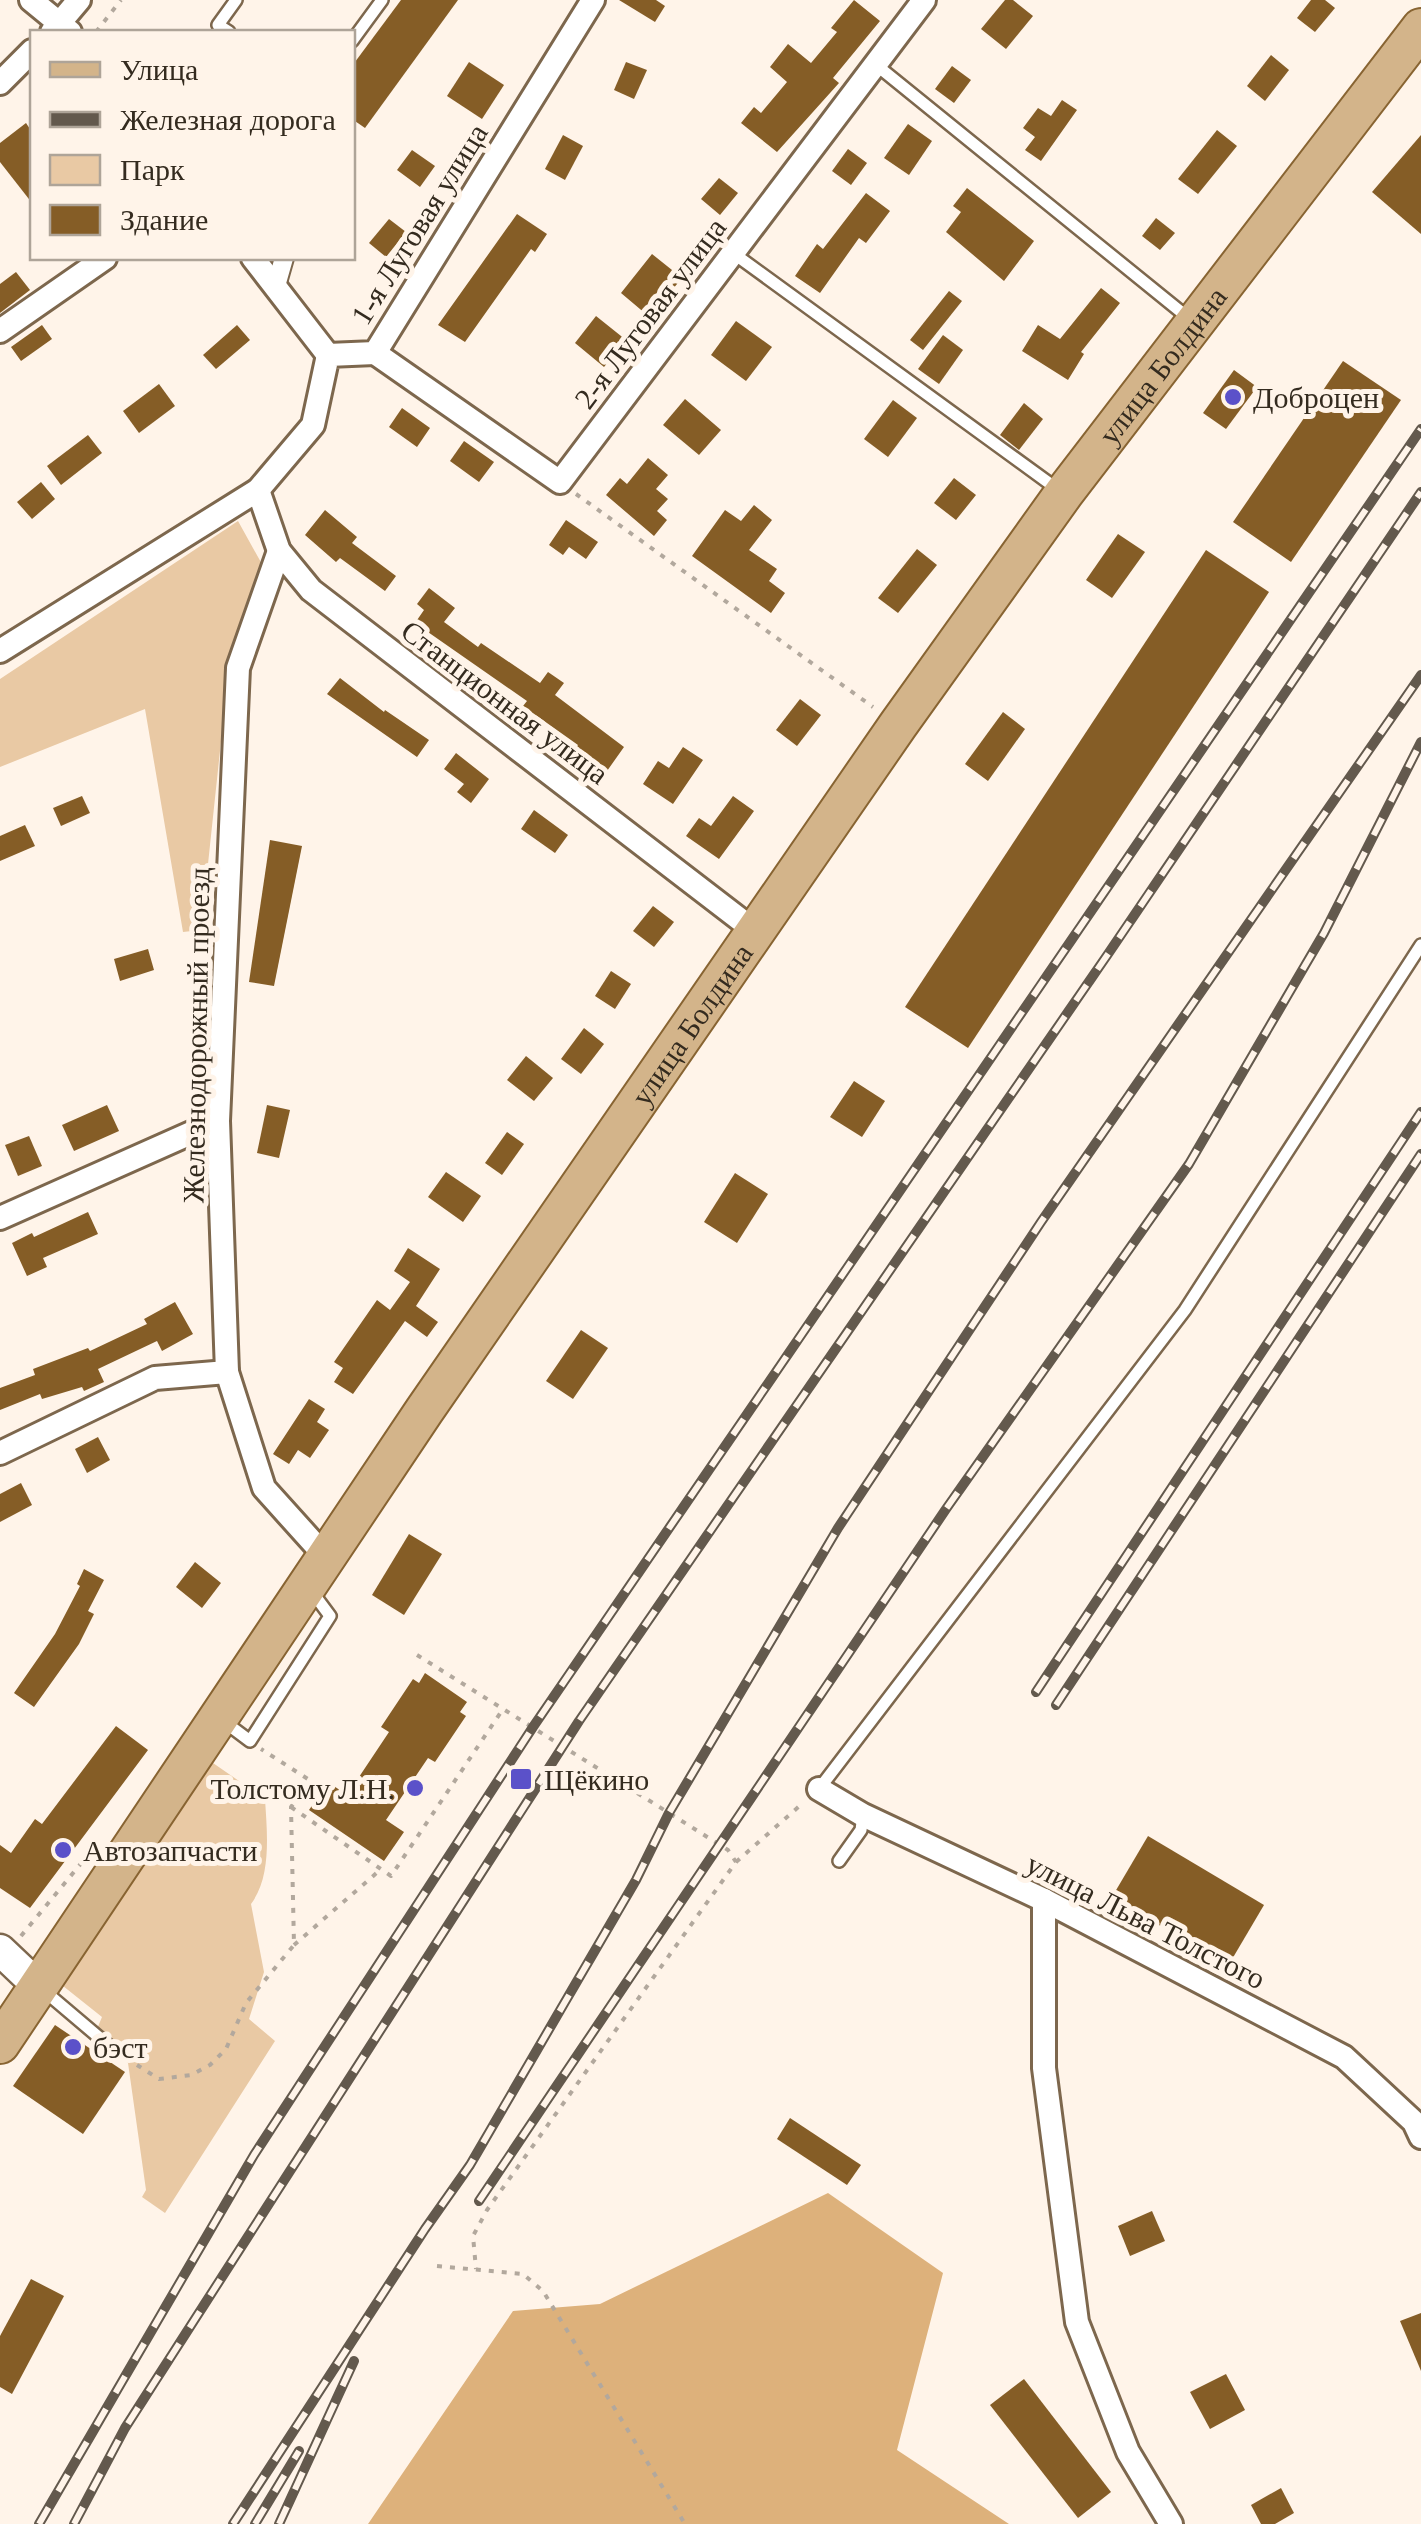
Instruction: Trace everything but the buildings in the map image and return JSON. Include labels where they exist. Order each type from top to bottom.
[{"type":"main road","name":"улица Болдина","points":[[0,2044],[317,1571],[898,726],[1064,494],[1421,28]]},
{"type":"street","points":[[30,0],[61,29],[79,0]]},
{"type":"street","name":"1-я Луговая улица","points":[[0,652],[258,490],[313,425],[328,355],[374,353],[593,0]]},
{"type":"street","name":"2-я Луговая улица","points":[[560,482],[924,0]]},
{"type":"street","points":[[0,83],[30,53]]},
{"type":"street","points":[[0,331],[102,260]]},
{"type":"street","points":[[254,260],[328,355]]},
{"type":"street","points":[[276,286],[283,260]]},
{"type":"street","points":[[374,353],[560,482]]},
{"type":"street","name":"Станционная улица","points":[[258,490],[279,551],[311,590],[754,931]]},
{"type":"street","name":"Железнодорожный проезд","points":[[279,551],[238,668],[218,1121],[228,1372],[264,1488],[317,1571]]},
{"type":"street","points":[[0,1218],[218,1121]]},
{"type":"street","points":[[0,1453],[155,1378],[228,1372]]},
{"type":"street","name":"улица Льва Толстого","points":[[819,1789],[863,1816],[1044,1900],[1344,2057],[1414,2122],[1421,2137]]},
{"type":"street","points":[[1044,1900],[1044,2068],[1078,2322],[1128,2452],[1171,2524]]},
{"type":"street","points":[[0,1950],[38,1986]]},
{"type":"lane","points":[[226,30],[218,25],[236,0]]},
{"type":"lane","points":[[355,36],[382,0]]},
{"type":"lane","points":[[875,64],[1194,323]]},
{"type":"lane","points":[[733,253],[1064,494]]},
{"type":"lane","points":[[819,1789],[1185,1310],[1421,944]]},
{"type":"lane","points":[[219,1718],[250,1741],[330,1616],[317,1571]]},
{"type":"lane","points":[[839,1861],[862,1830],[863,1816]]},
{"type":"lane","points":[[38,1986],[114,2050]]},
{"type":"path","points":[[98,30],[121,0]]},
{"type":"path","points":[[560,482],[898,726]]},
{"type":"path","points":[[418,1656],[728,1850],[736,1862]]},
{"type":"path","points":[[292,1807],[391,1876],[503,1709]]},
{"type":"path","points":[[250,1741],[311,1781],[292,1807],[294,1945]]},
{"type":"path","points":[[476,2270],[474,2236],[486,2210],[736,1862],[819,1789]]},
{"type":"path","points":[[114,2050],[159,2080],[191,2075],[210,2065],[226,2049],[246,2004],[294,1945],[380,1870]]},
{"type":"path","points":[[437,2266],[523,2274],[543,2291],[685,2524]]},
{"type":"green space","points":[[238,521],[263,566],[229,666],[201,930],[183,932],[145,709],[0,767],[0,679]]},
{"type":"green space","points":[[200,1754],[265,1799],[265,1867],[251,1904],[264,1972],[249,2019],[275,2041],[165,2213],[142,2197],[146,2190],[128,2063],[92,2041],[102,2017],[53,1978]]},
{"type":"shaded area","points":[[828,2193],[943,2273],[897,2450],[1009,2524],[368,2524],[513,2311],[600,2304]]},
{"type":"railway","points":[[39,2524],[254,2155],[533,1727],[1421,429]]},
{"type":"railway","points":[[74,2524],[125,2428],[579,1721],[1421,492]]},
{"type":"railway","points":[[233,2524],[470,2165],[636,1880],[669,1813],[838,1528],[1041,1222],[1421,675]]},
{"type":"railway","points":[[479,2201],[946,1509],[1189,1164],[1324,933],[1421,742]]},
{"type":"railway","points":[[1036,1692],[1421,1112]]},
{"type":"railway","points":[[1056,1705],[1421,1154]]},
{"type":"railway","points":[[279,2524],[354,2361]]},
{"type":"railway","points":[[255,2524],[299,2451]]},
{"type":"place","name":"Доброцен","points":[[1233,397]]},
{"type":"place","name":"Щёкино","points":[[521,1779]]},
{"type":"place","name":"Толстому Л.Н.","points":[[415,1788]]},
{"type":"place","name":"Автозапчасти","points":[[63,1850]]},
{"type":"place","name":"бэст","points":[[73,2047]]}]
